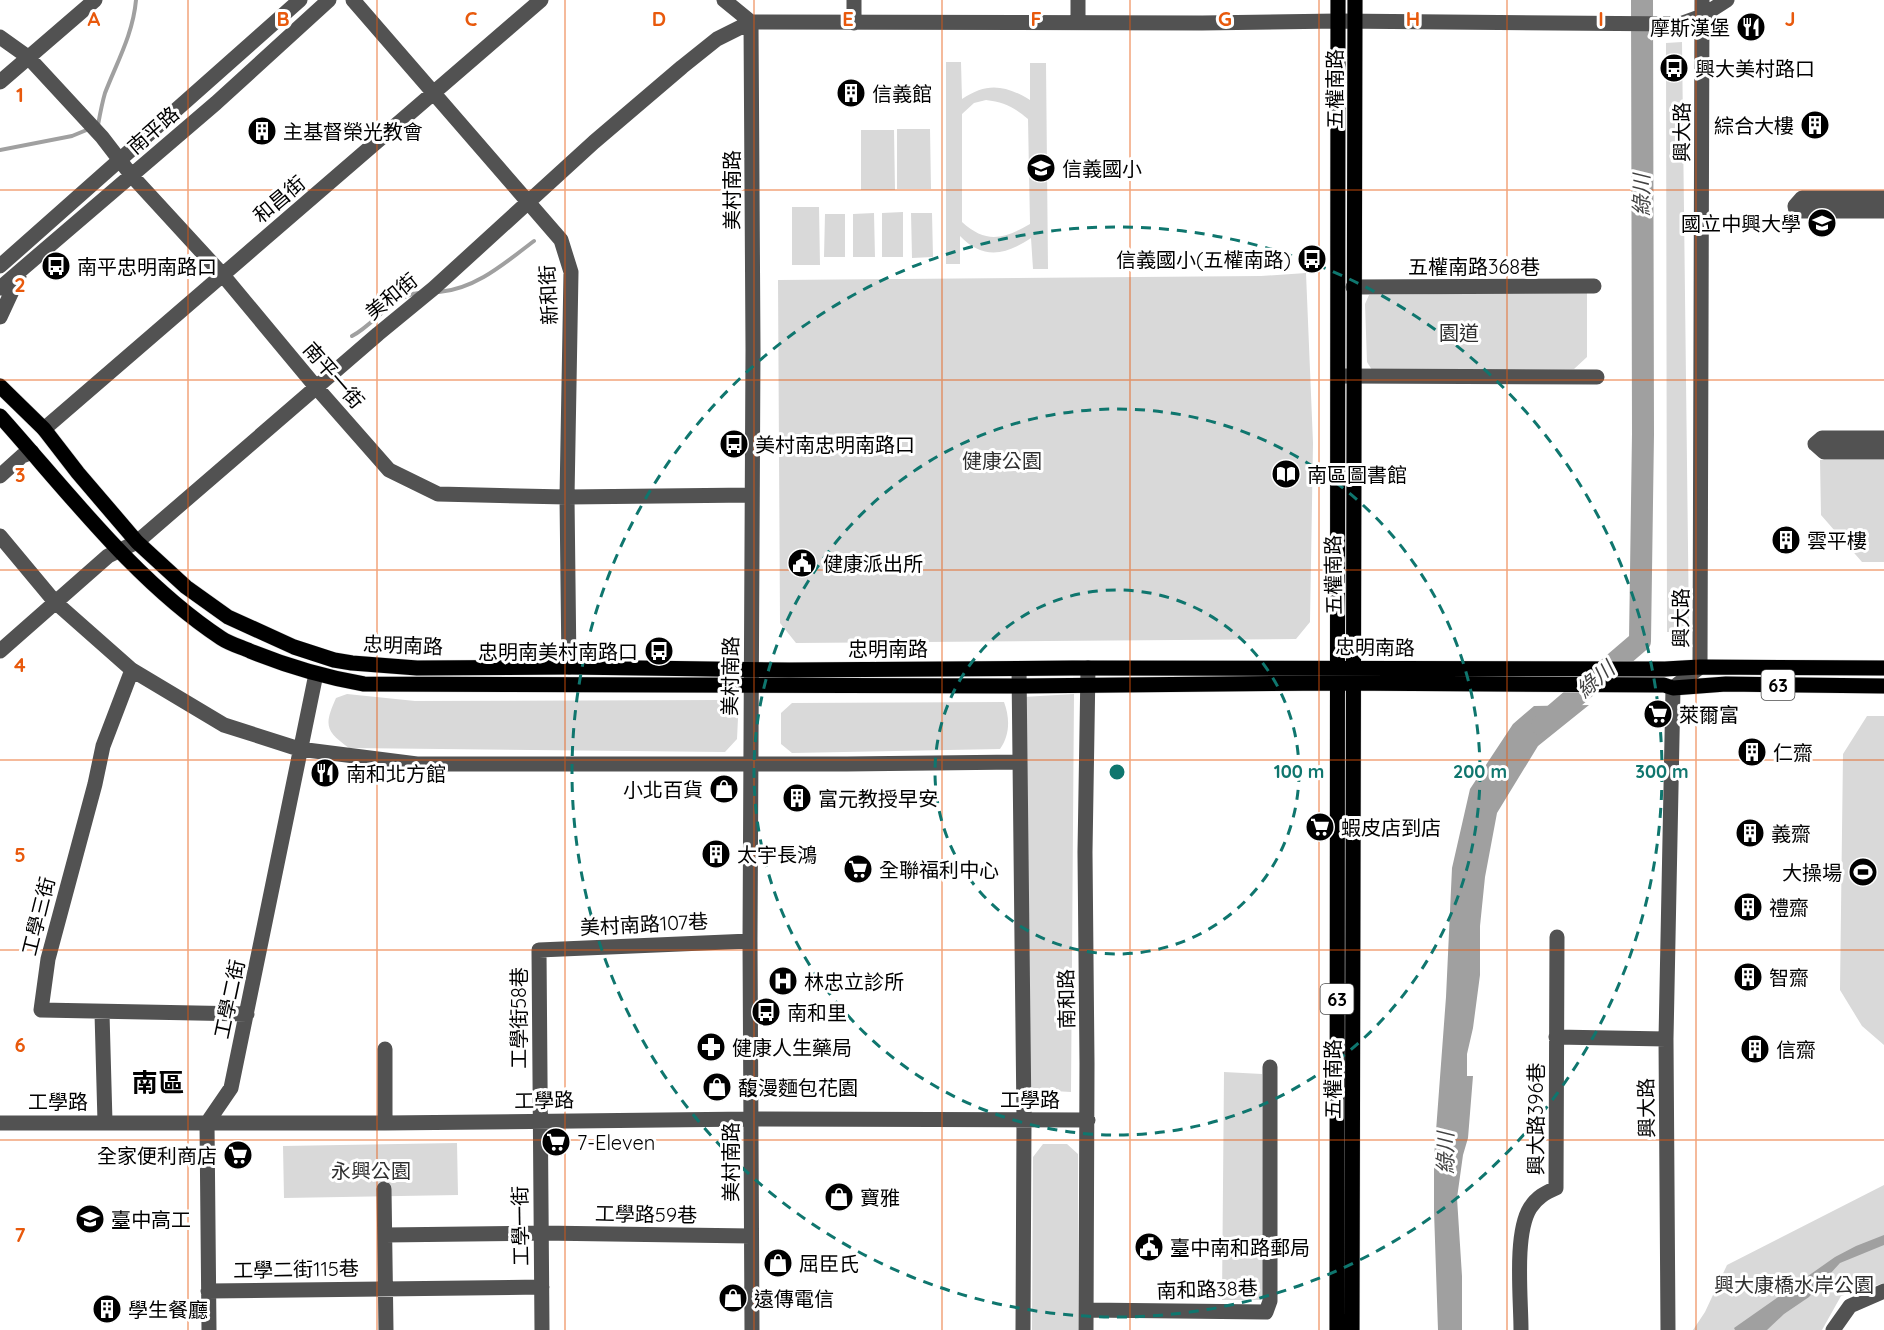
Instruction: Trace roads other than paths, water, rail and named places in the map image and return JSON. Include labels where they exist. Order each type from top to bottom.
[{"type":"main road","name":"五權南路","points":[[1338,0],[1355,668],[1352,1330]]},
{"type":"main road","name":"五權南路","points":[[1337,1330],[1337,675],[1346,376],[1353,287],[1355,0]]},
{"type":"main road","name":"忠明南路","points":[[0,386],[44,429],[137,542],[186,587],[228,617],[294,647],[334,660],[352,663],[417,668],[569,667],[789,670],[1088,668],[1337,675],[1354,684],[1549,684],[1667,681],[1884,686]]},
{"type":"main road","name":"忠明南路","points":[[0,416],[120,550],[173,603],[223,639],[286,665],[364,684],[1087,685],[1337,675],[1355,668],[1598,669],[1667,681],[1700,667],[1884,668]]},
{"type":"main road","points":[[1700,667],[1728,660],[1884,659]]},
{"type":"main road","points":[[1667,681],[1771,695],[1884,695]]},
{"type":"street","points":[[0,82],[95,0]]},
{"type":"street","name":"南平路","points":[[3,262],[300,0]]},
{"type":"street","name":"南平路","points":[[0,288],[132,176],[329,0]]},
{"type":"street","name":"新和街","points":[[353,0],[561,240],[571,272],[567,496],[569,667]]},
{"type":"street","name":"和昌街","points":[[44,429],[541,0]]},
{"type":"street","points":[[724,0],[751,22],[1338,21],[1615,24],[1680,24],[1702,8],[1727,0]]},
{"type":"street","points":[[737,0],[751,22]]},
{"type":"street","points":[[854,0],[854,23]]},
{"type":"street","points":[[1078,0],[1078,22]]},
{"type":"street","name":"興大路","points":[[1700,667],[1702,8]]},
{"type":"street","name":"美和街","points":[[0,651],[108,556],[137,542],[434,288],[594,142],[682,67],[717,39],[751,22]]},
{"type":"street","name":"美村南路","points":[[751,22],[752,1330]]},
{"type":"street","name":"南平一街","points":[[0,37],[28,57],[102,137],[132,176],[222,274],[389,470],[438,494],[752,495]]},
{"type":"street","points":[[1884,198],[1803,198],[1795,206],[1796,211],[1884,211]]},
{"type":"street","points":[[0,317],[22,271]]},
{"type":"street","name":"五權南路368巷","points":[[1353,287],[1594,286]]},
{"type":"street","points":[[1346,376],[1597,377]]},
{"type":"street","points":[[1884,438],[1822,438],[1815,444],[1824,453],[1884,452]]},
{"type":"street","points":[[0,476],[22,456],[32,453]]},
{"type":"street","points":[[0,536],[55,602],[132,670],[224,725],[300,749],[417,764],[1020,762]]},
{"type":"street","name":"南和路","points":[[1086,1330],[1088,1120],[1085,852],[1088,668]]},
{"type":"street","points":[[1019,669],[1024,1120],[1023,1330]]},
{"type":"street","name":"工學三街","points":[[102,1013],[41,1010],[48,959],[103,746],[132,670]]},
{"type":"street","name":"工學二街","points":[[207,1123],[231,1088],[316,674]]},
{"type":"street","name":"興大路","points":[[1667,681],[1668,1330]]},
{"type":"street","name":"興大路396巷","points":[[1521,1330],[1521,1238],[1529,1209],[1540,1195],[1556,1188],[1557,937]]},
{"type":"street","name":"美村南路107巷","points":[[539,950],[750,941]]},
{"type":"street","name":"工學街58巷","points":[[539,950],[540,1121]]},
{"type":"street","points":[[105,1122],[102,1013],[248,1014]]},
{"type":"street","name":"興大路396巷","points":[[1556,1037],[1666,1039]]},
{"type":"street","points":[[385,1049],[385,1123]]},
{"type":"street","name":"南和路38巷","points":[[1087,1311],[1266,1312],[1270,1301],[1270,1067]]},
{"type":"street","name":"工學路","points":[[0,1123],[385,1123],[751,1119],[1088,1120]]},
{"type":"street","name":"工學一街","points":[[540,1121],[542,1330]]},
{"type":"street","points":[[207,1123],[209,1330]]},
{"type":"street","points":[[384,1189],[386,1330]]},
{"type":"street","name":"工學路59巷","points":[[385,1235],[541,1233],[751,1236]]},
{"type":"street","name":"工學二街115巷","points":[[208,1291],[542,1287]]},
{"type":"street","points":[[1833,1330],[1850,1306],[1884,1291]]},
{"type":"water","points":[[1589,705],[1538,746],[1497,813],[1485,877],[1480,926],[1480,975],[1467,1054],[1467,1076],[1473,1076],[1468,1138],[1463,1155],[1457,1198],[1462,1276],[1462,1330],[1438,1330],[1434,1158],[1446,997],[1452,868],[1470,789],[1513,724],[1534,706]]},
{"type":"water","points":[[1884,1235],[1884,1245],[1840,1263],[1809,1297],[1784,1314],[1767,1330],[1735,1330],[1734,1328],[1835,1257]]},
{"type":"waterway","points":[[98,125],[105,93],[128,36],[136,0]]},
{"type":"waterway","name":"綠川","points":[[1542,725],[1640,641],[1643,434],[1642,0]]},
{"type":"waterway","points":[[0,150],[72,136],[89,129]]},
{"type":"waterway","points":[[439,292],[453,290],[478,280],[534,241]]},
{"type":"waterway","points":[[352,336],[392,304],[409,295],[419,293]]},
{"type":"place","name":"摩斯漢堡","points":[[1751,27]]},
{"type":"place","name":"興大美村路口","points":[[1674,68]]},
{"type":"place","name":"信義館","points":[[851,93]]},
{"type":"place","name":"綜合大樓","points":[[1815,125]]},
{"type":"place","name":"主基督榮光教會","points":[[262,131]]},
{"type":"place","name":"信義國小","points":[[1041,168]]},
{"type":"place","name":"國立中興大學","points":[[1822,223]]},
{"type":"place","name":"信義國小(五權南路)","points":[[1312,259]]},
{"type":"place","name":"南平忠明南路口","points":[[56,266]]},
{"type":"place","name":"美村南忠明南路口","points":[[734,444]]},
{"type":"place","name":"南區圖書館","points":[[1286,474]]},
{"type":"place","name":"雲平樓","points":[[1786,540]]},
{"type":"place","name":"健康派出所","points":[[802,563]]},
{"type":"place","name":"忠明南美村南路口","points":[[659,651]]},
{"type":"place","name":"萊爾富","points":[[1658,714]]},
{"type":"place","name":"仁齋","points":[[1752,752]]},
{"type":"place","name":"南和北方館","points":[[325,773]]},
{"type":"place","name":"小北百貨","points":[[724,789]]},
{"type":"place","name":"富元教授早安","points":[[797,798]]},
{"type":"place","name":"蝦皮店到店","points":[[1320,827]]},
{"type":"place","name":"義齋","points":[[1750,833]]},
{"type":"place","name":"太宇長鴻","points":[[716,854]]},
{"type":"place","name":"全聯福利中心","points":[[858,869]]},
{"type":"place","name":"大操場","points":[[1863,872]]},
{"type":"place","name":"禮齋","points":[[1748,907]]},
{"type":"place","name":"智齋","points":[[1748,977]]},
{"type":"place","name":"林忠立診所","points":[[783,981]]},
{"type":"place","name":"南和里","points":[[766,1012]]},
{"type":"place","name":"健康人生藥局","points":[[711,1047]]},
{"type":"place","name":"信齋","points":[[1755,1049]]},
{"type":"place","name":"馥漫麵包花園","points":[[717,1087]]},
{"type":"place","name":"7-Eleven","points":[[556,1142]]},
{"type":"place","name":"全家便利商店","points":[[238,1155]]},
{"type":"place","name":"寶雅","points":[[839,1197]]},
{"type":"place","name":"臺中高工","points":[[90,1219]]},
{"type":"place","name":"臺中南和路郵局","points":[[1149,1247]]},
{"type":"place","name":"屈臣氏","points":[[778,1263]]},
{"type":"place","name":"遠傳電信","points":[[733,1298]]},
{"type":"place","name":"學生餐廳","points":[[107,1309]]},
{"type":"district","name":"南區","points":[[158,1082]]},
{"type":"park label","name":"園道","points":[[1459,332]]},
{"type":"park label","name":"健康公園","points":[[1002,460]]},
{"type":"park label","name":"永興公園","points":[[371,1170]]},
{"type":"park label","name":"興大康橋水岸公園","points":[[1794,1284]]}]
